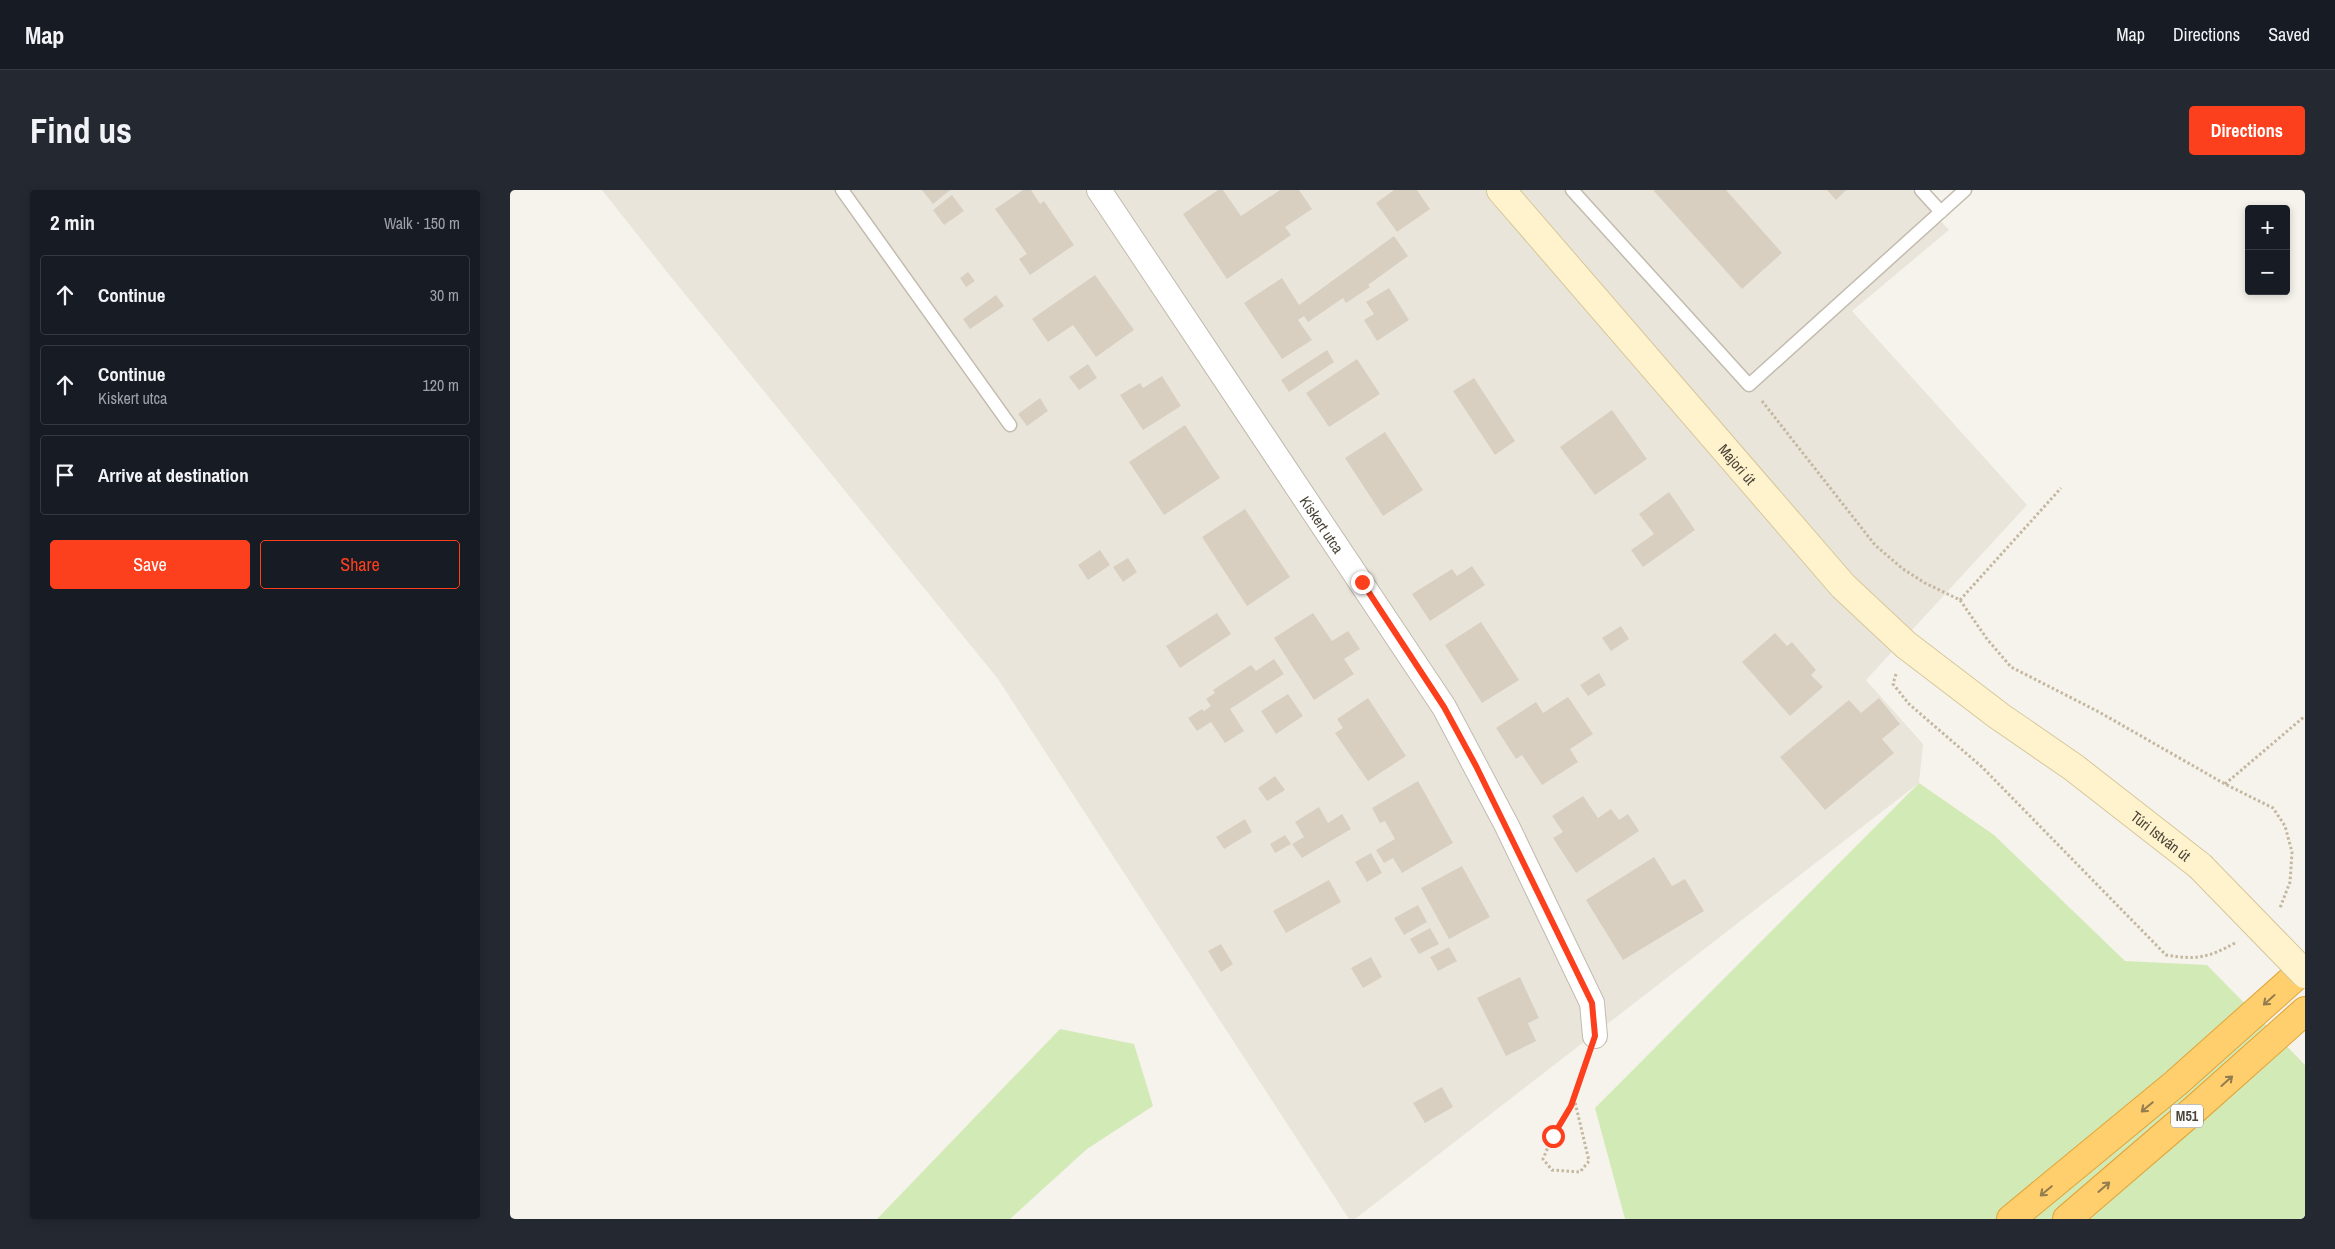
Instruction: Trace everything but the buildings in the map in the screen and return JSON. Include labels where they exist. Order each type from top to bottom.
[{"type":"highway","name":"M51","points":[[2011,1219],[2176,1083],[2305,968]]},
{"type":"highway","name":"M51","points":[[2067,1219],[2305,1011]]},
{"type":"street","name":"Kiskert utca","points":[[1099,190],[1444,707],[1507,826],[1592,1003],[1595,1036]]},
{"type":"street","name":"Majori út","points":[[1501,190],[1843,586],[1906,645],[1999,716]]},
{"type":"street","name":"Túri István út","points":[[1999,716],[2073,766],[2200,866],[2305,974]]},
{"type":"lane","points":[[842,190],[1010,425]]},
{"type":"lane","points":[[1572,190],[1749,385],[1965,190]]},
{"type":"lane","points":[[1921,190],[1941,212]]},
{"type":"path","points":[[1960,600],[2061,488]]},
{"type":"path","points":[[2225,784],[2305,716]]},
{"type":"path","points":[[1574,1098],[1589,1162],[1580,1172],[1552,1170],[1543,1159],[1553,1136],[1574,1098],[1595,1036]]},
{"type":"shaded area","points":[[602,190],[1912,190],[1949,230],[1852,311],[2027,505],[1866,680],[1923,744],[1919,783],[1355,1219],[1349,1219],[998,679]]},
{"type":"green space","points":[[1919,783],[1994,835],[2125,961],[2207,965],[2305,1065],[2305,1219],[1625,1219],[1595,1108]]},
{"type":"green space","points":[[1060,1029],[1134,1044],[1153,1106],[1087,1149],[1010,1219],[877,1219]]},
{"type":"route","points":[[1362,582],[1444,707],[1507,826],[1592,1003],[1595,1036],[1571,1106],[1553,1136]]}]
